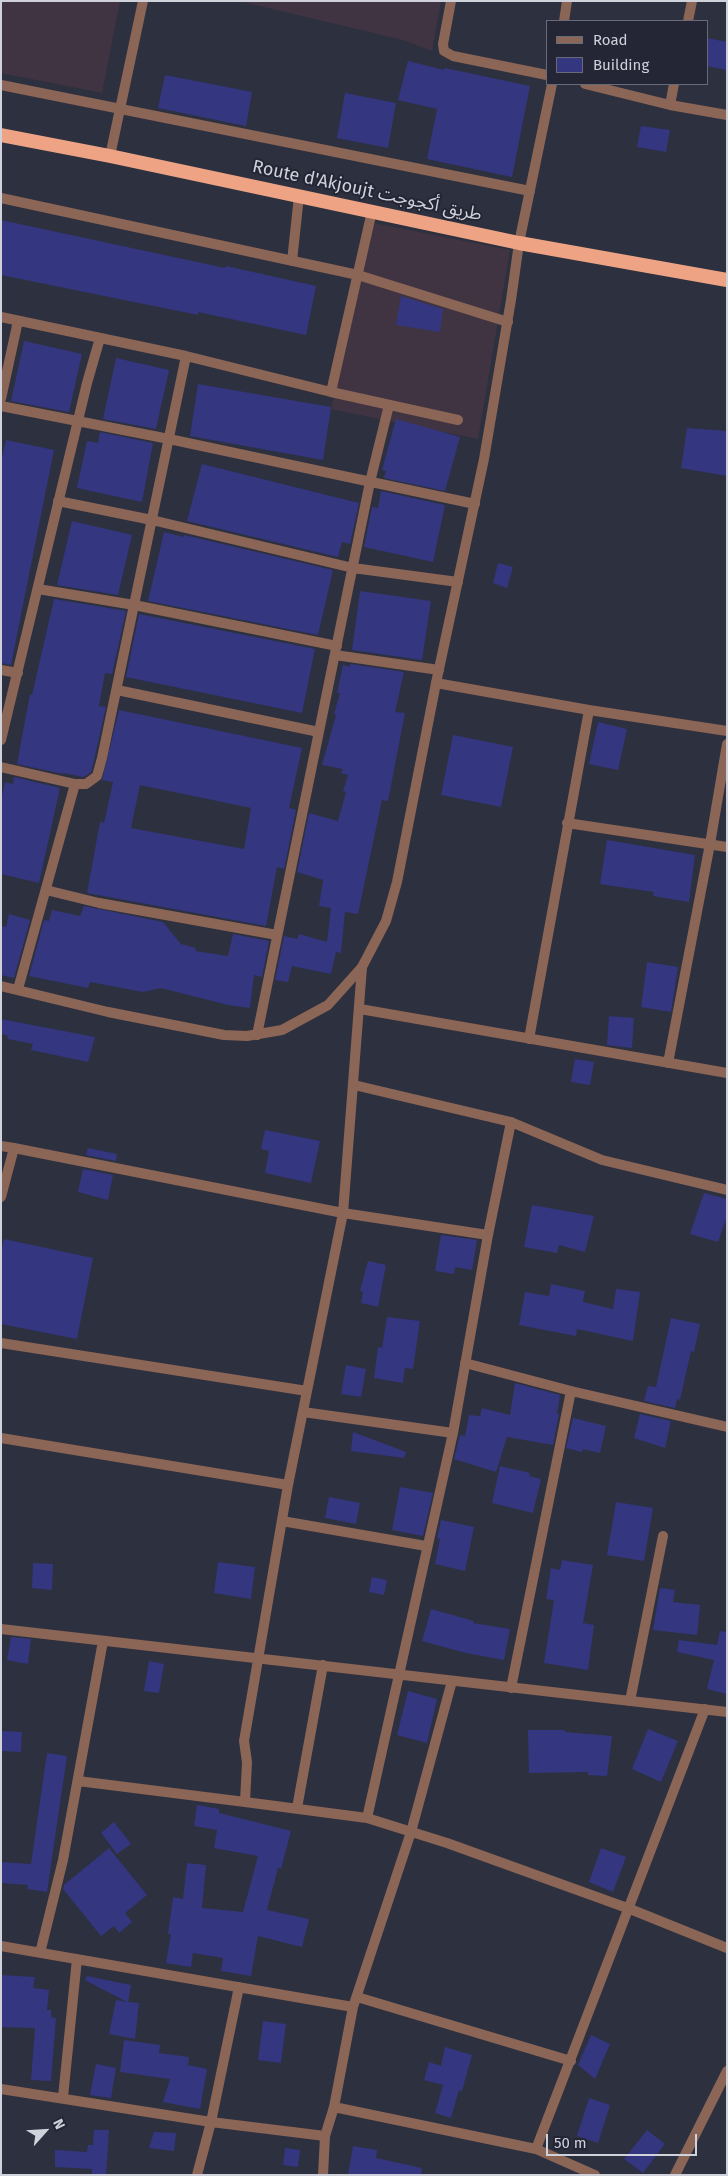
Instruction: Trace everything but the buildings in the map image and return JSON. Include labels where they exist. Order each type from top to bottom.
[{"type":"highway","name":"Route d'Akjoujt طريق أكجوجت","points":[[1,135],[110,156],[519,243],[727,280]]},
{"type":"street","points":[[110,156],[143,1]]},
{"type":"street","points":[[451,1],[442,44],[444,50],[453,56],[546,75]]},
{"type":"street","points":[[564,20],[568,1]]},
{"type":"street","points":[[688,20],[692,1]]},
{"type":"street","points":[[1,85],[530,191]]},
{"type":"street","points":[[1,986],[108,1012],[224,1035],[257,1035],[282,1030],[328,1005],[362,967],[386,922],[397,882],[436,683],[475,504],[508,322],[519,243],[552,85]]},
{"type":"street","points":[[589,85],[670,105],[727,115]]},
{"type":"street","points":[[670,105],[674,85]]},
{"type":"street","points":[[292,261],[299,196]]},
{"type":"street","points":[[1,198],[358,275],[508,322]]},
{"type":"street","points":[[331,392],[372,211]]},
{"type":"street","points":[[1,318],[186,356],[331,392],[458,420]]},
{"type":"street","points":[[1,399],[18,321]]},
{"type":"street","points":[[1,740],[58,501],[100,338]]},
{"type":"street","points":[[1,767],[75,784],[86,784],[97,776],[186,356]]},
{"type":"street","points":[[257,1035],[370,482],[389,405]]},
{"type":"street","points":[[1,406],[169,439],[475,504]]},
{"type":"street","points":[[58,501],[152,520],[353,568],[458,582]]},
{"type":"street","points":[[38,589],[134,604],[336,650],[439,670]]},
{"type":"street","points":[[1,670],[18,673]]},
{"type":"street","points":[[436,683],[589,710],[727,731]]},
{"type":"street","points":[[116,690],[319,732]]},
{"type":"street","points":[[529,1039],[589,710]]},
{"type":"street","points":[[668,1063],[727,744]]},
{"type":"street","points":[[18,989],[75,784]]},
{"type":"street","points":[[567,823],[727,847]]},
{"type":"street","points":[[46,890],[99,903],[277,935]]},
{"type":"street","points":[[245,1802],[247,1762],[244,1740],[288,1485],[344,1214],[362,967]]},
{"type":"street","points":[[360,1009],[727,1074]]},
{"type":"street","points":[[354,1085],[511,1122],[602,1160],[727,1190]]},
{"type":"street","points":[[367,1818],[452,1432],[511,1122]]},
{"type":"street","points":[[1,1146],[344,1214],[488,1235]]},
{"type":"street","points":[[1,1197],[14,1148]]},
{"type":"street","points":[[1,1343],[307,1392]]},
{"type":"street","points":[[465,1363],[571,1391],[727,1427]]},
{"type":"street","points":[[511,1688],[571,1391]]},
{"type":"street","points":[[303,1412],[452,1432]]},
{"type":"street","points":[[1,1438],[288,1485]]},
{"type":"street","points":[[282,1521],[426,1546]]},
{"type":"street","points":[[630,1701],[663,1536]]},
{"type":"street","points":[[1,1629],[258,1657],[398,1676],[727,1712]]},
{"type":"street","points":[[40,1953],[63,1860],[103,1641]]},
{"type":"street","points":[[297,1808],[323,1665]]},
{"type":"street","points":[[322,2175],[325,2136],[334,2107],[355,2002],[411,1832],[452,1681]]},
{"type":"street","points":[[536,2149],[630,1909],[705,1709]]},
{"type":"street","points":[[78,1781],[367,1818],[447,1843],[630,1909],[727,1948]]},
{"type":"street","points":[[1,1946],[239,1987],[355,2002],[571,2061]]},
{"type":"street","points":[[62,2097],[77,1959]]},
{"type":"street","points":[[197,2175],[211,2122],[239,1987]]},
{"type":"street","points":[[676,2175],[727,2071]]},
{"type":"street","points":[[1,2089],[62,2097],[211,2122],[325,2136]]},
{"type":"street","points":[[334,2107],[536,2149],[595,2175]]},
{"type":"shaded area","points":[[1,1],[120,1],[102,93],[1,73]]},
{"type":"shaded area","points":[[239,1],[441,1],[432,51],[403,40]]},
{"type":"shaded area","points":[[374,223],[510,250],[478,439],[331,409]]}]
